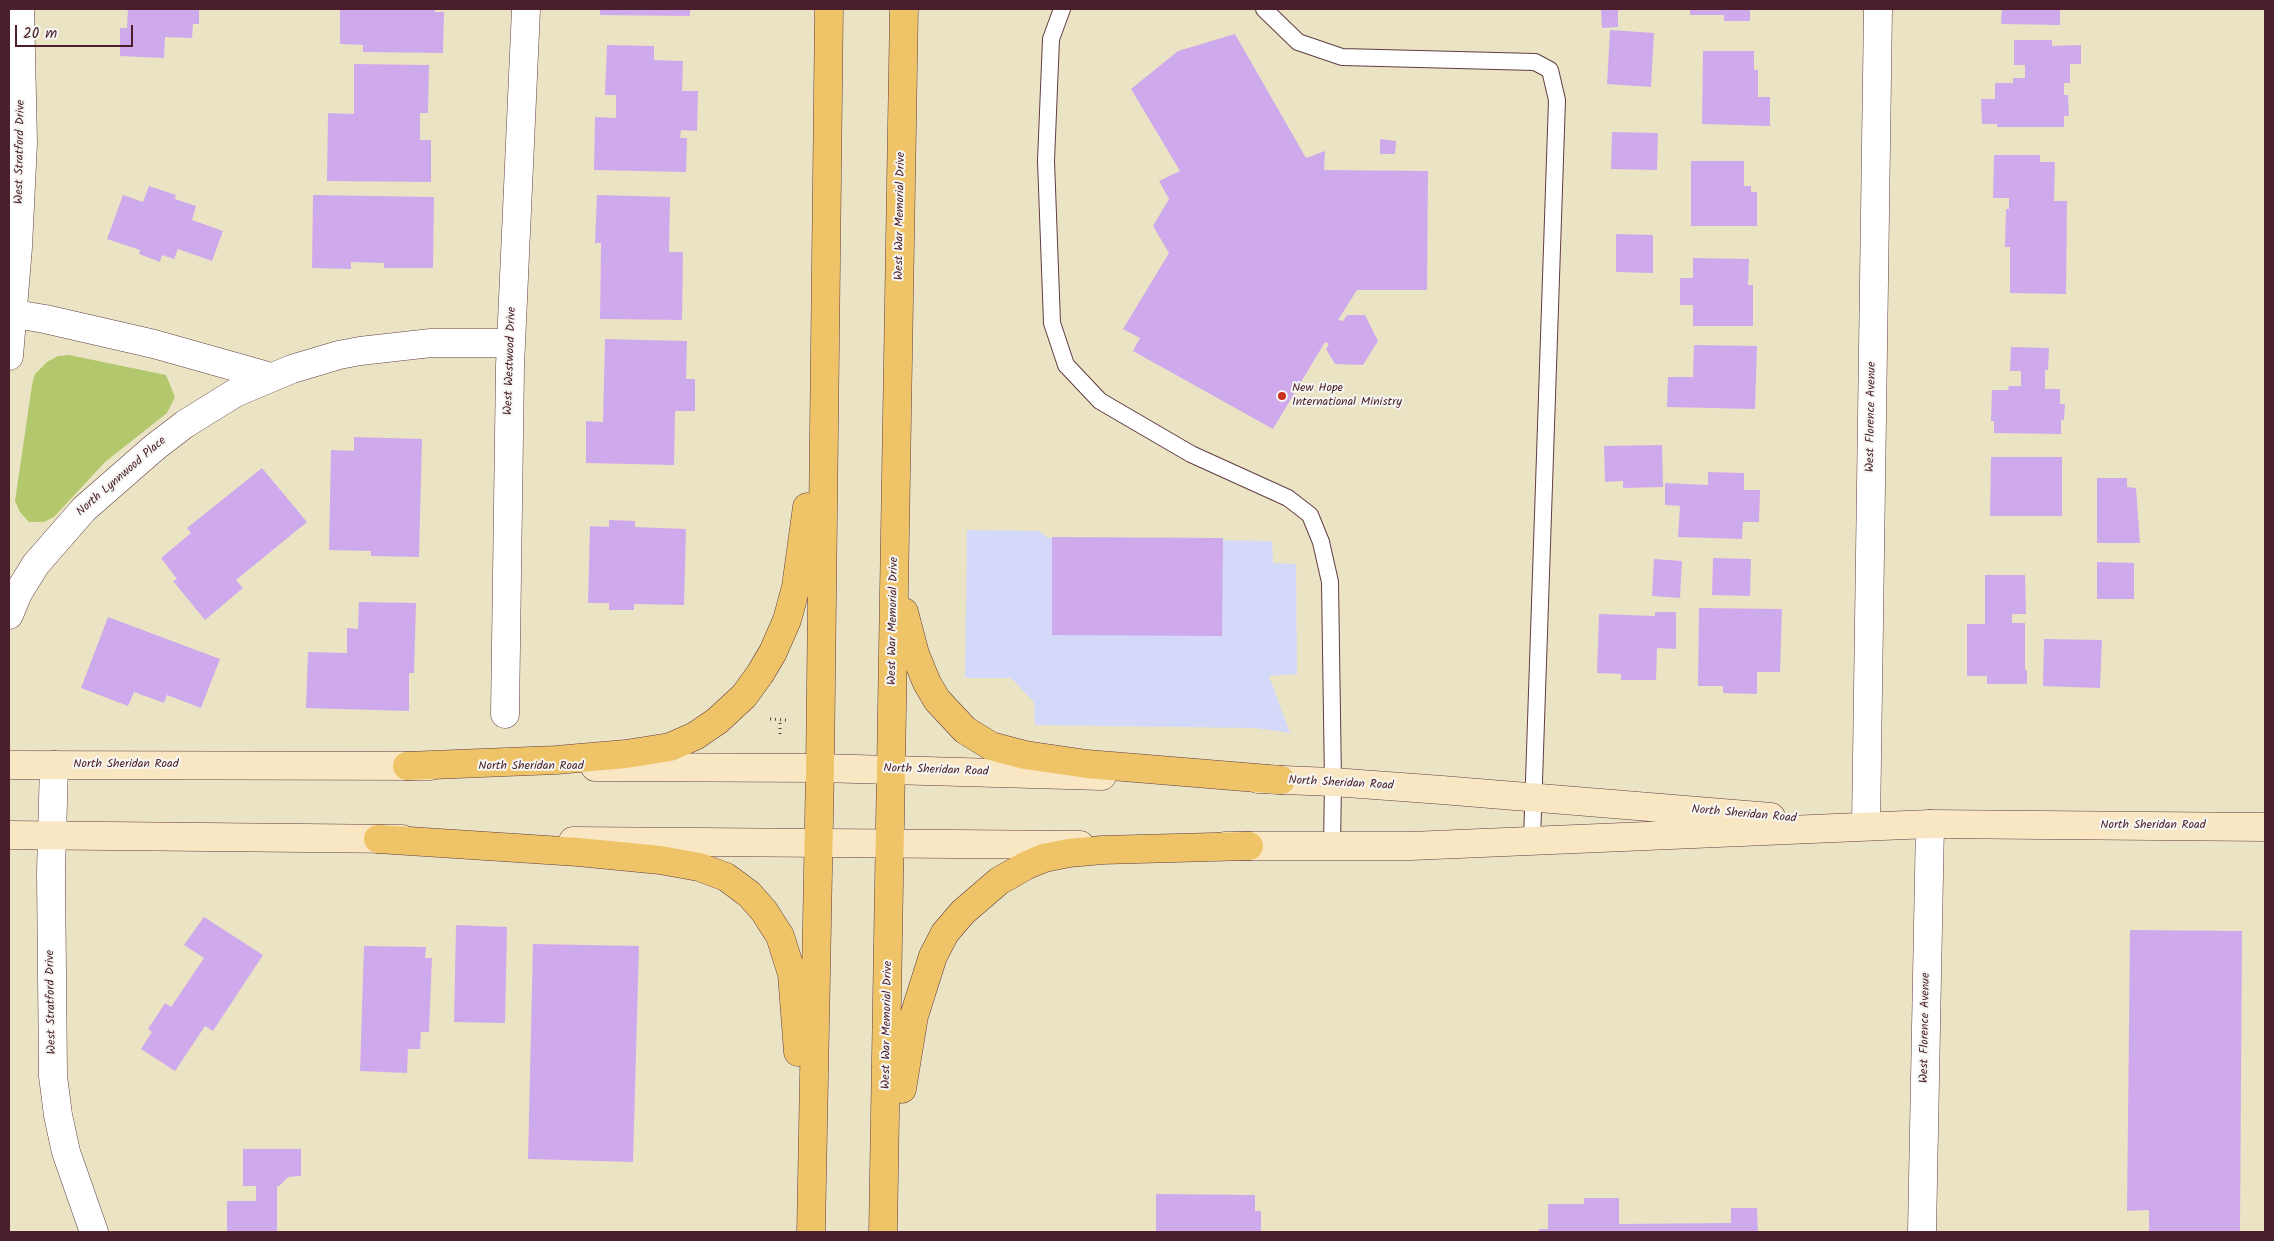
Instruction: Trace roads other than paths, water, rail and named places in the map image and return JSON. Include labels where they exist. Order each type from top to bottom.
[{"type":"highway","points":[[811,1232],[820,768],[829,9]]},
{"type":"highway","name":"West War Memorial Drive","points":[[884,1232],[892,844],[904,9]]},
{"type":"highway","points":[[407,766],[556,760],[649,751],[670,746],[695,736],[717,721],[744,696],[773,652],[787,620],[800,569],[812,463],[826,261]]},
{"type":"highway","points":[[897,416],[903,608],[910,640],[927,683],[950,716],[981,741],[1025,755],[1087,764],[1281,780]]},
{"type":"highway","points":[[378,838],[578,852],[668,861],[712,871],[726,877],[749,894],[770,919],[780,936],[789,961],[793,983],[799,1072],[804,1232]]},
{"type":"highway","points":[[890,1232],[905,1059],[914,1016],[933,956],[945,933],[963,912],[988,888],[1017,869],[1055,856],[1102,850],[1249,846]]},
{"type":"main road","name":"North Sheridan Road","points":[[9,765],[820,768],[1281,780],[1333,782],[1532,797],[1864,826]]},
{"type":"main road","name":"North Sheridan Road","points":[[9,834],[1332,848],[1930,824],[2265,827]]},
{"type":"street","name":"West Stratford Drive","points":[[9,356],[23,142],[20,9]]},
{"type":"street","name":"West Westwood Drive","points":[[505,714],[511,343],[526,9]]},
{"type":"street","name":"West Florence Avenue","points":[[1864,826],[1878,9]]},
{"type":"street","points":[[11,313],[154,344],[271,377]]},
{"type":"street","name":"North Lynnwood Place","points":[[9,615],[18,593],[36,564],[73,520],[113,482],[185,424],[235,393],[271,377],[316,361],[381,347],[432,343],[511,343]]},
{"type":"street","name":"West Stratford Drive","points":[[54,765],[51,1037],[53,1076],[58,1115],[66,1152],[94,1232]]},
{"type":"street","name":"West Florence Avenue","points":[[1922,1232],[1930,824]]},
{"type":"lane","points":[[1062,9],[1051,39],[1046,162],[1052,322],[1066,365],[1100,400],[1191,454],[1288,498],[1310,515],[1322,542],[1330,582],[1332,848]]},
{"type":"lane","points":[[1264,9],[1298,42],[1342,56],[1535,62],[1550,70],[1557,100],[1532,840]]},
{"type":"place","name":"New Hope International Ministry","points":[[1282,396]]}]
